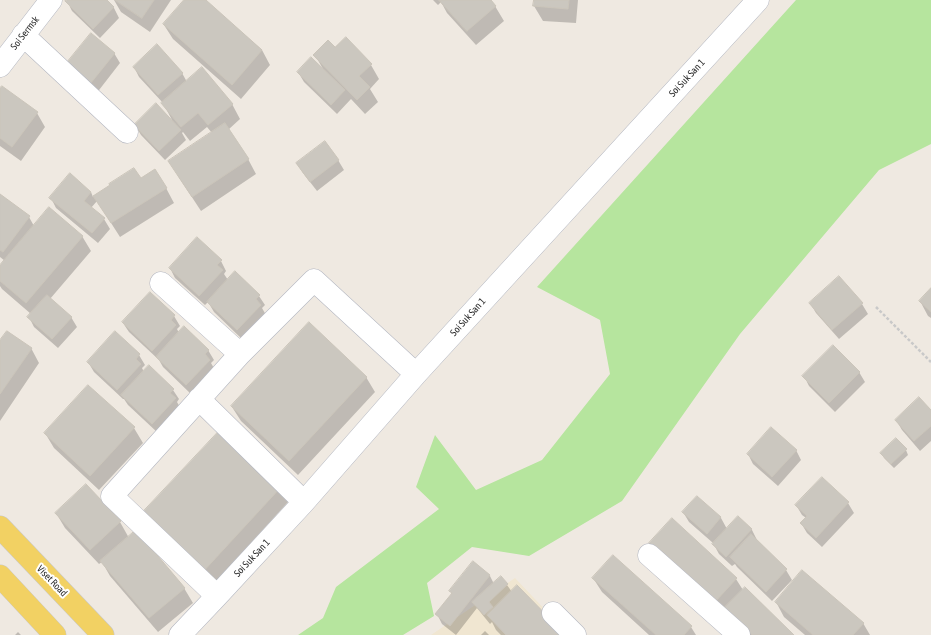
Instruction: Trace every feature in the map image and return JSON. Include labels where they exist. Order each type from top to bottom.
[{"type":"main road","name":"Viset Road","points":[[0,527],[103,635]]},
{"type":"main road","points":[[0,576],[55,635]]},
{"type":"street","name":"Soi Sermsk","points":[[0,66],[51,0]]},
{"type":"street","name":"Soi Suk San 1","points":[[180,635],[304,502],[416,374],[758,0]]},
{"type":"street","points":[[23,35],[127,132]]},
{"type":"street","points":[[217,596],[112,496],[240,354],[314,280],[416,374]]},
{"type":"street","points":[[161,283],[240,354]]},
{"type":"street","points":[[199,399],[304,502]]},
{"type":"street","points":[[649,555],[739,635]]},
{"type":"street","points":[[553,613],[575,635]]},
{"type":"path","points":[[876,307],[931,362]]},
{"type":"shaded area","points":[[515,578],[569,635],[431,635]]},
{"type":"green space","points":[[796,0],[931,0],[931,144],[879,170],[740,334],[622,501],[529,556],[472,547],[427,583],[434,616],[403,635],[298,635],[323,618],[336,587],[439,509],[416,487],[435,435],[476,490],[542,460],[610,374],[600,320],[537,287]]},
{"type":"building","points":[[107,0],[114,7],[93,29],[65,1]]},
{"type":"building","points":[[115,0],[154,0],[142,18]]},
{"type":"building","points":[[184,0],[206,0],[262,50],[232,85],[163,24]]},
{"type":"building","points":[[439,0],[491,0],[496,6],[467,31]]},
{"type":"building","points":[[534,0],[569,0],[568,9],[533,6]]},
{"type":"building","points":[[91,33],[115,53],[90,84],[65,65]]},
{"type":"building","points":[[346,37],[372,64],[359,76],[370,87],[357,100],[313,55],[328,40],[335,47]]},
{"type":"building","points":[[157,44],[183,73],[158,95],[133,67]]},
{"type":"building","points":[[311,57],[345,90],[331,105],[297,72]]},
{"type":"building","points":[[202,67],[233,104],[208,125],[198,113],[181,127],[161,103]]},
{"type":"building","points":[[2,86],[38,112],[12,147],[0,138],[0,88]]},
{"type":"building","points":[[156,103],[181,130],[159,151],[134,125]]},
{"type":"building","points":[[225,123],[249,159],[192,197],[168,161]]},
{"type":"building","points":[[325,141],[339,160],[310,182],[296,163]]},
{"type":"building","points":[[134,168],[141,178],[155,169],[167,188],[111,223],[93,196]]},
{"type":"building","points":[[70,173],[91,192],[84,201],[105,218],[92,233],[49,198]]},
{"type":"building","points":[[0,194],[30,216],[3,252],[0,250]]},
{"type":"building","points":[[49,207],[83,236],[26,303],[0,281],[0,265]]},
{"type":"building","points":[[197,237],[222,260],[217,265],[223,270],[199,296],[169,268]]},
{"type":"building","points":[[235,271],[260,295],[256,299],[261,305],[237,330],[207,302]]},
{"type":"building","points":[[839,276],[863,303],[832,330],[809,303]]},
{"type":"building","points":[[931,288],[931,312],[919,301]]},
{"type":"building","points":[[150,292],[175,315],[171,320],[176,325],[152,351],[122,322]]},
{"type":"building","points":[[47,295],[72,317],[52,339],[27,317]]},
{"type":"building","points":[[309,322],[367,377],[289,461],[231,406]]},
{"type":"building","points":[[184,326],[209,350],[205,354],[210,360],[186,385],[156,357]]},
{"type":"building","points":[[7,331],[32,348],[0,394],[0,340]]},
{"type":"building","points":[[115,331],[140,354],[136,359],[141,364],[117,390],[87,362]]},
{"type":"building","points":[[833,345],[860,372],[829,403],[802,376]]},
{"type":"building","points":[[149,365],[174,389],[170,393],[176,398],[152,424],[121,395]]},
{"type":"building","points":[[88,385],[135,427],[90,476],[44,433]]},
{"type":"building","points":[[919,397],[931,410],[931,426],[914,441],[895,420]]},
{"type":"building","points":[[771,427],[797,450],[772,477],[747,454]]},
{"type":"building","points":[[221,429],[282,486],[200,575],[141,514]]},
{"type":"building","points":[[896,438],[907,449],[891,464],[880,453]]},
{"type":"building","points":[[822,477],[849,502],[816,538],[800,523],[807,516],[795,505]]},
{"type":"building","points":[[86,484],[121,521],[90,550],[55,513]]},
{"type":"building","points":[[697,496],[721,517],[707,534],[682,512]]},
{"type":"building","points":[[738,516],[752,529],[726,557],[712,544]]},
{"type":"building","points":[[672,518],[737,578],[714,603],[649,543]]},
{"type":"building","points":[[136,530],[185,588],[149,618],[100,561]]},
{"type":"building","points":[[751,534],[787,569],[766,592],[730,557]]},
{"type":"building","points":[[613,555],[692,626],[684,635],[656,635],[592,578]]},
{"type":"building","points":[[473,561],[490,575],[450,626],[435,614],[452,593],[449,591]]},
{"type":"building","points":[[802,570],[864,623],[853,635],[813,635],[775,602]]},
{"type":"building","points":[[501,576],[508,584],[489,602],[493,607],[484,615],[472,602]]},
{"type":"building","points":[[517,585],[566,635],[506,635],[487,615]]},
{"type":"building","points":[[745,587],[794,635],[752,635],[724,608]]}]
